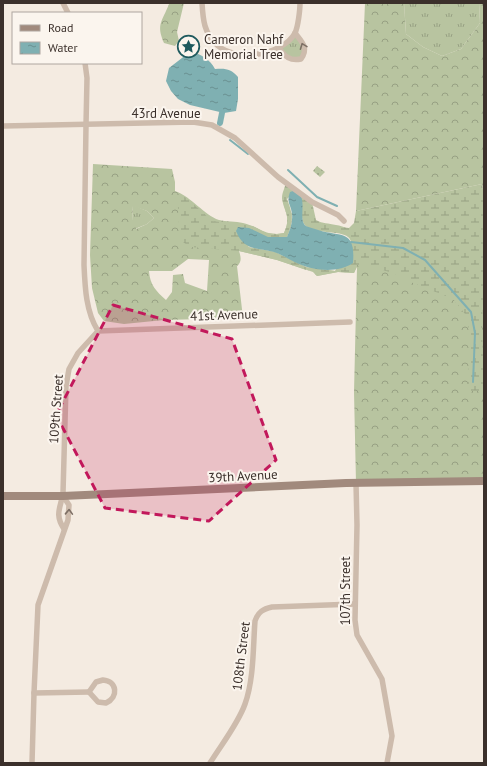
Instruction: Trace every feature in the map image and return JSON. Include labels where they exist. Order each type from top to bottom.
[{"type":"main road","name":"39th Avenue","points":[[3,496],[63,496],[356,483],[484,480]]},
{"type":"street","points":[[202,3],[203,22],[210,36],[218,45],[228,51],[245,55],[265,53],[279,48],[289,40],[295,32],[300,3]]},
{"type":"street","points":[[279,48],[285,57],[294,61],[301,60],[305,54],[304,47],[295,32]]},
{"type":"street","points":[[85,64],[87,78],[84,272],[88,308],[92,321],[98,331]]},
{"type":"street","name":"43rd Avenue","points":[[3,126],[193,122],[212,125],[235,138],[278,177],[312,202],[338,215],[344,221]]},
{"type":"street","name":"41st Avenue","points":[[98,331],[350,322]]},
{"type":"street","name":"109th Street","points":[[32,763],[38,605],[61,542],[64,529],[60,522],[60,506],[63,496],[66,386],[70,369],[78,352],[98,331]]},
{"type":"street","name":"107th Street","points":[[356,483],[357,525],[355,620],[357,635],[382,679],[392,736],[388,763]]},
{"type":"street","points":[[63,496],[69,505],[68,520],[64,529]]},
{"type":"street","name":"108th Street","points":[[210,763],[245,705],[249,690],[255,621],[258,614],[263,609],[272,606],[355,604]]},
{"type":"street","points":[[103,680],[113,684],[116,691],[110,702],[102,704],[95,700],[89,692],[96,682],[103,680]]},
{"type":"street","points":[[34,693],[89,692]]},
{"type":"highlighted area","points":[[113,305],[232,339],[276,460],[209,521],[105,508],[56,415]]},
{"type":"green space","points":[[184,3],[177,32],[179,41],[175,46],[164,43],[160,31],[162,19],[169,4]]},
{"type":"green space","points":[[365,3],[404,3],[406,34],[423,47],[442,56],[461,49],[480,23],[479,3],[484,3],[484,194],[482,184],[356,211]]},
{"type":"green space","points":[[404,3],[479,3],[480,23],[461,49],[442,56],[423,47],[406,34]]},
{"type":"green space","points":[[295,33],[305,54],[293,61],[279,48]]},
{"type":"green space","points":[[93,164],[172,169],[175,182],[175,191],[187,197],[208,214],[219,220],[243,223],[267,233],[284,233],[287,223],[287,215],[282,197],[292,214],[287,237],[247,247],[275,252],[306,267],[306,270],[277,260],[239,251],[241,259],[237,266],[243,318],[164,320],[124,324],[104,321],[98,313],[92,288],[90,255]],"holes":[[[133,206],[147,211],[154,218],[147,224],[136,229],[136,221],[132,220]],[[188,259],[209,260],[207,291],[185,283],[183,274],[173,275],[172,292],[166,300],[154,287],[149,271],[172,271]]]},
{"type":"green space","points":[[317,166],[325,172],[320,177],[313,171]]},
{"type":"green space","points":[[286,183],[296,190],[287,199],[291,209],[292,222],[287,237],[268,237],[249,228],[248,247],[275,252],[306,267],[335,271],[348,267],[352,259],[353,249],[350,240],[344,235],[314,230],[304,224],[302,218],[300,193],[312,202],[316,220],[323,223],[349,228],[354,223],[356,211],[482,184],[484,194],[484,282],[482,325],[484,391],[467,391],[471,337],[465,314],[453,299],[383,270],[357,265],[354,273],[338,272],[317,276],[313,272],[277,260],[239,251],[190,247],[180,240],[177,193],[188,199],[212,221],[253,226],[266,233],[284,233],[287,215],[282,198]]},
{"type":"green space","points":[[133,205],[147,211],[154,218],[147,224],[135,229],[132,221]]},
{"type":"green space","points":[[351,242],[482,313],[484,282],[484,481],[356,483],[354,392],[357,267],[354,273],[338,272],[317,276],[309,267],[335,271]]},
{"type":"water","points":[[191,51],[208,60],[215,69],[228,70],[233,72],[238,77],[238,99],[236,111],[224,113],[190,105],[178,99],[171,91],[166,81],[169,68]]},
{"type":"water","points":[[296,190],[302,198],[302,219],[306,226],[324,232],[338,234],[349,239],[352,244],[353,263],[334,270],[312,268],[296,263],[274,252],[251,247],[243,242],[239,237],[236,231],[238,227],[249,228],[268,237],[287,237],[292,220],[289,196],[290,192]]},
{"type":"waterway","points":[[220,123],[222,113]]},
{"type":"waterway","points":[[230,140],[248,154]]},
{"type":"waterway","points":[[288,170],[317,197],[337,206]]},
{"type":"waterway","points":[[351,242],[403,248],[425,260],[471,312],[475,333],[473,382]]},
{"type":"place","name":"Cameron Nahf Memorial Tree","points":[[188,46]]}]
